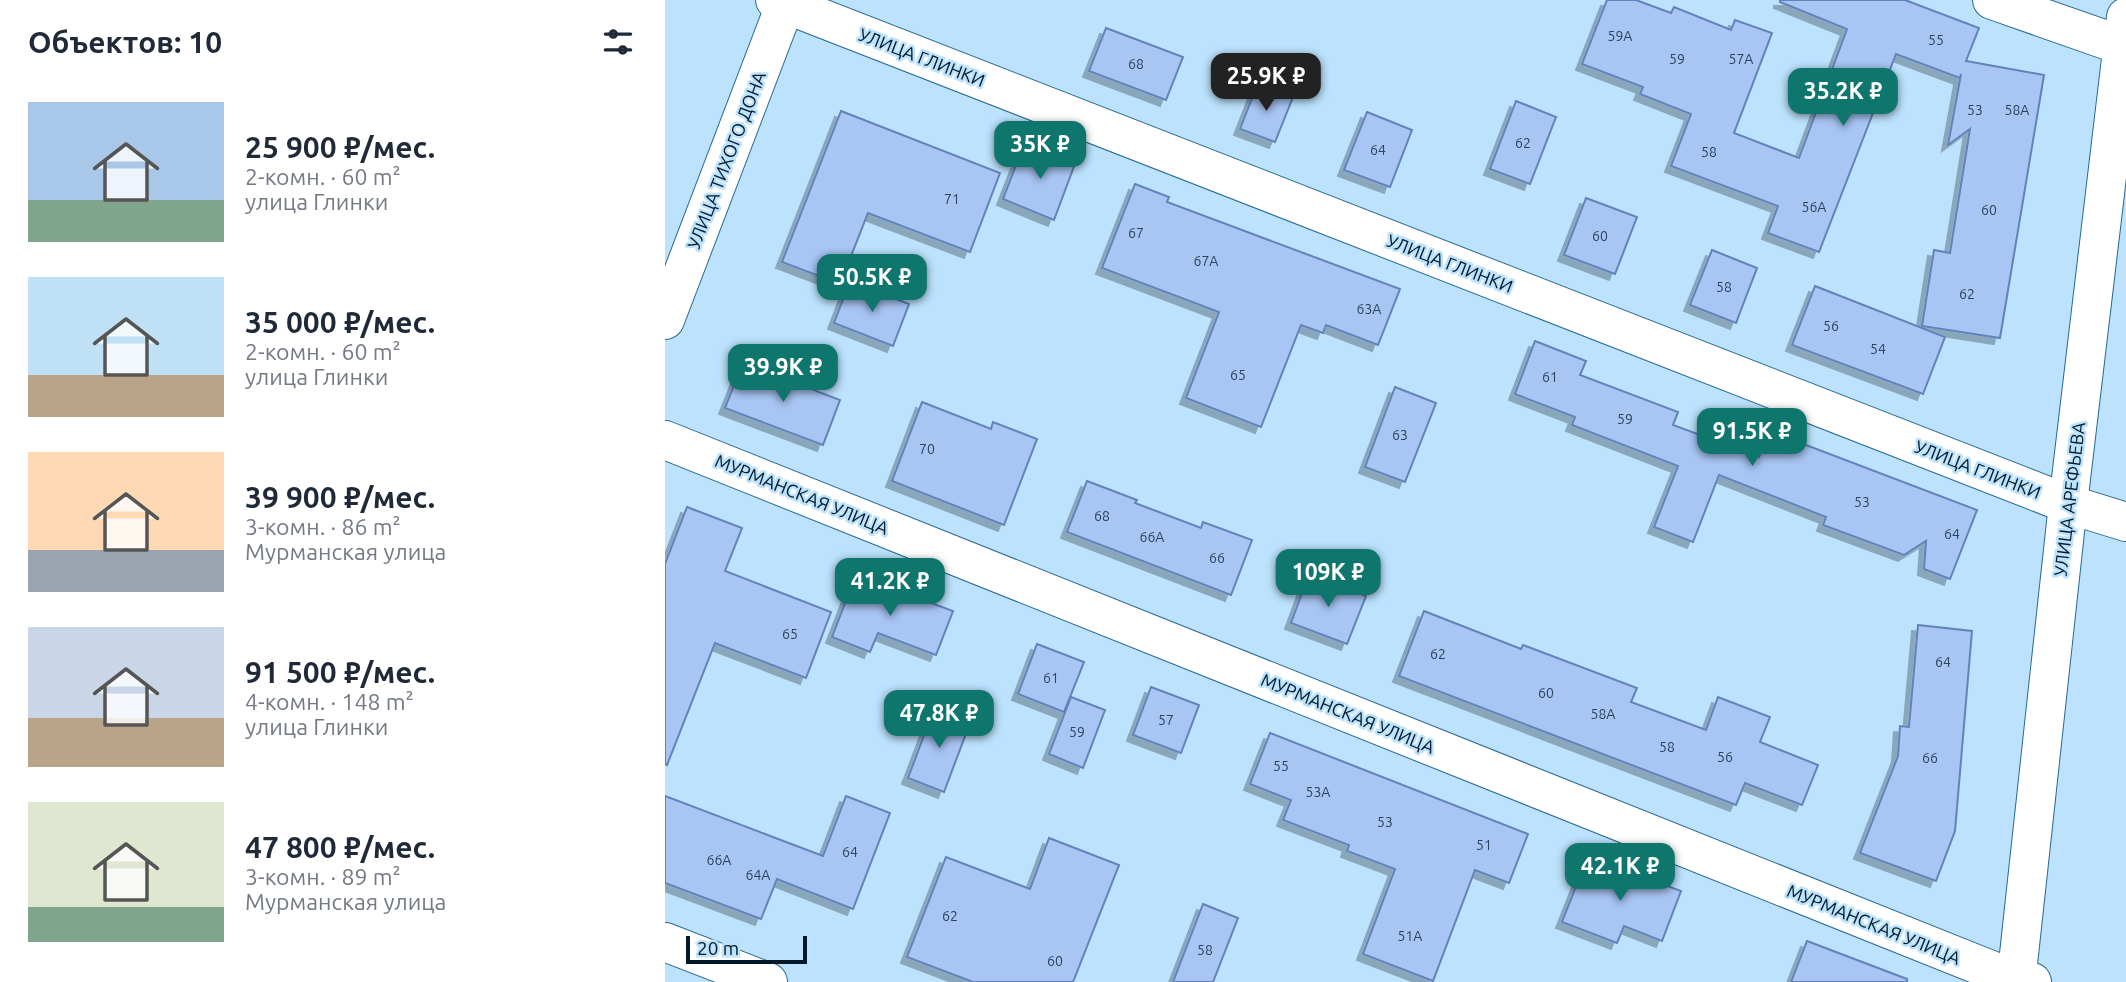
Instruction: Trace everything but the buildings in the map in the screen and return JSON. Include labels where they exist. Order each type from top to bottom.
[{"type":"street","points":[[1992,0],[2125,37]]},
{"type":"street","name":"УЛИЦА ТИХОГО ДОНА","points":[[665,320],[782,1]]},
{"type":"street","name":"УЛИЦА ГЛИНКИ","points":[[782,1],[2067,503],[2126,522]]},
{"type":"street","name":"УЛИЦА АРЕФЬЕВА","points":[[2021,981],[2067,503],[2125,37]]},
{"type":"street","name":"МУРМАНСКАЯ УЛИЦА","points":[[665,440],[2021,981]]},
{"type":"street","points":[[665,942],[768,982]]}]
